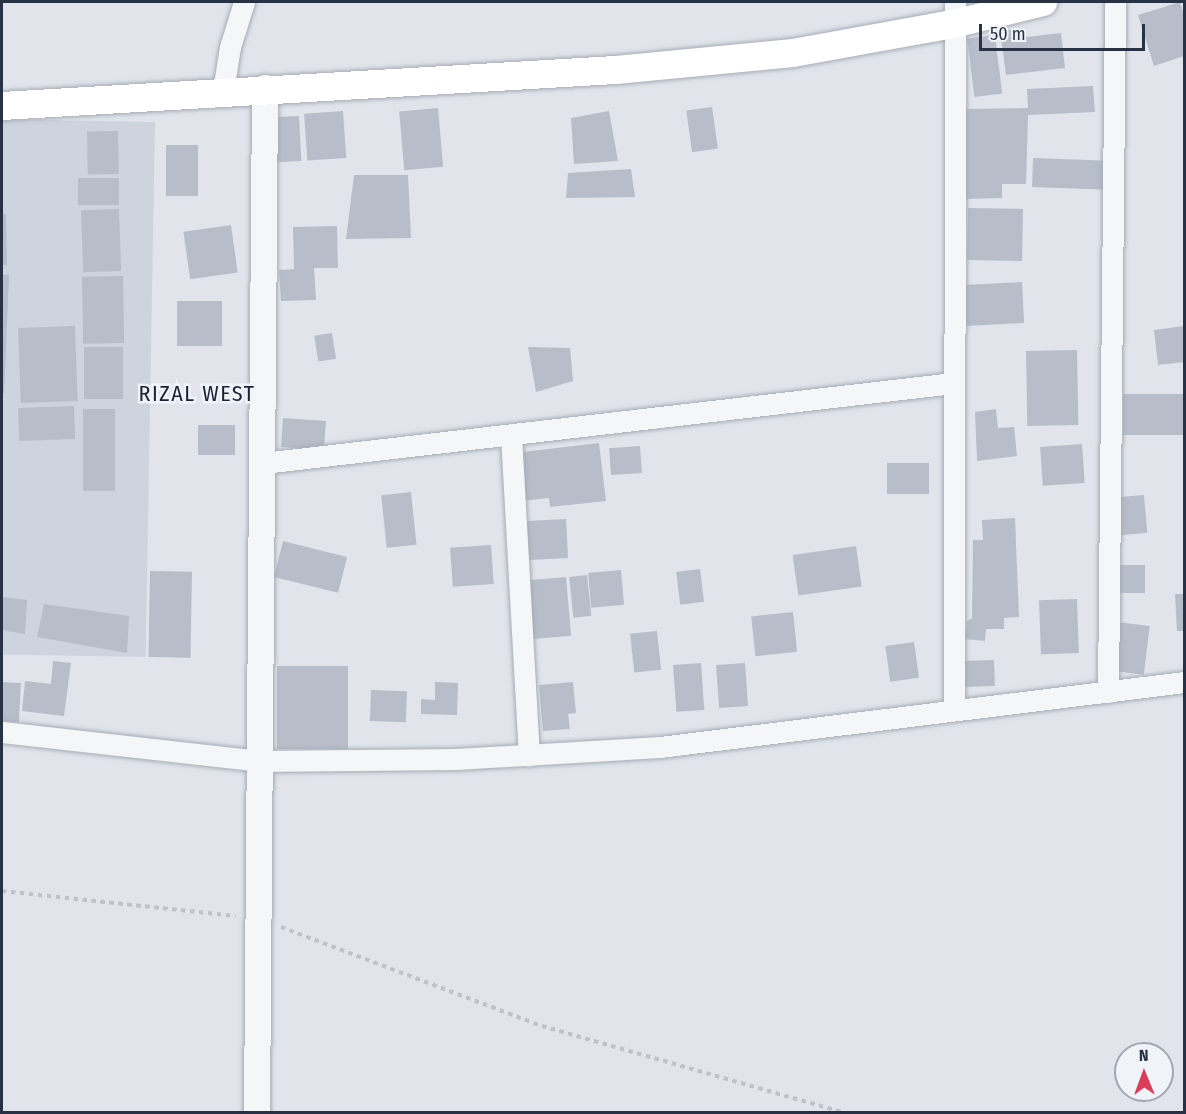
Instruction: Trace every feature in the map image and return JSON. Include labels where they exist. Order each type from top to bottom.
[{"type":"main road","points":[[2,106],[266,88],[616,70],[769,56],[954,13],[1043,2]]},
{"type":"street","points":[[223,91],[230,47],[244,2]]},
{"type":"street","points":[[1108,692],[1115,2]]},
{"type":"street","points":[[954,13],[954,708]]},
{"type":"street","points":[[257,1113],[266,88]]},
{"type":"street","points":[[263,463],[953,383]]},
{"type":"street","points":[[511,435],[529,755]]},
{"type":"street","points":[[2,732],[260,761],[529,755],[660,747],[954,708],[1185,682]]},
{"type":"path","points":[[2,891],[258,919],[542,1026],[841,1113]]},
{"type":"shaded area","points":[[2,119],[155,122],[146,657],[2,654]]},
{"type":"building","points":[[1180,2],[1184,15],[1184,56],[1154,66],[1138,15]]},
{"type":"building","points":[[1023,28],[1027,37],[1061,33],[1065,68],[1006,75],[1000,31]]},
{"type":"building","points":[[995,35],[1002,94],[974,97],[967,38]]},
{"type":"building","points":[[1093,86],[1095,112],[1028,115],[1026,184],[1002,184],[1002,198],[965,199],[960,109],[1028,108],[1027,89]]},
{"type":"building","points":[[712,107],[718,149],[692,152],[686,111]]},
{"type":"building","points":[[438,108],[443,167],[404,170],[399,111]]},
{"type":"building","points":[[343,111],[346,158],[307,161],[304,114]]},
{"type":"building","points":[[609,111],[618,161],[574,164],[571,118]]},
{"type":"building","points":[[299,116],[301,161],[275,162],[273,117]]},
{"type":"building","points":[[118,131],[119,174],[88,175],[87,132]]},
{"type":"building","points":[[166,145],[198,145],[198,196],[166,196]]},
{"type":"building","points":[[1033,158],[1109,161],[1108,190],[1032,187]]},
{"type":"building","points":[[631,169],[635,197],[566,198],[568,173]]},
{"type":"building","points":[[354,175],[408,175],[411,238],[346,239]]},
{"type":"building","points":[[78,178],[119,178],[119,205],[78,205]]},
{"type":"building","points":[[968,208],[1023,209],[1022,261],[967,260]]},
{"type":"building","points":[[119,209],[121,271],[83,272],[81,210]]},
{"type":"building","points":[[2,214],[6,214],[7,265],[2,265]]},
{"type":"building","points":[[231,225],[238,273],[190,279],[183,232]]},
{"type":"building","points":[[337,226],[338,268],[314,268],[316,300],[281,301],[279,270],[294,269],[293,227]]},
{"type":"building","points":[[2,275],[9,275],[4,394],[2,393]]},
{"type":"building","points":[[123,276],[124,343],[83,344],[82,277]]},
{"type":"building","points":[[1022,282],[1024,323],[965,326],[963,285]]},
{"type":"building","points":[[177,301],[222,301],[222,346],[177,346]]},
{"type":"building","points":[[75,326],[78,401],[21,403],[18,328]]},
{"type":"building","points":[[1184,326],[1184,362],[1158,365],[1154,330]]},
{"type":"building","points":[[332,333],[336,359],[318,361],[314,336]]},
{"type":"building","points":[[84,347],[123,347],[123,399],[84,399]]},
{"type":"building","points":[[528,347],[570,348],[573,381],[536,392]]},
{"type":"building","points":[[1077,350],[1078,425],[1027,426],[1026,351]]},
{"type":"building","points":[[1123,394],[1184,394],[1184,435],[1123,435]]},
{"type":"building","points":[[74,406],[75,439],[19,441],[18,408]]},
{"type":"building","points":[[83,409],[115,409],[115,491],[83,491]]},
{"type":"building","points":[[996,409],[998,428],[1014,427],[1017,456],[977,461],[975,412]]},
{"type":"building","points":[[283,418],[326,421],[324,450],[281,447]]},
{"type":"building","points":[[198,425],[235,425],[235,455],[198,455]]},
{"type":"building","points":[[599,443],[606,501],[550,507],[549,498],[520,501],[514,453]]},
{"type":"building","points":[[1082,444],[1085,483],[1043,486],[1040,447]]},
{"type":"building","points":[[640,446],[642,473],[611,475],[609,448]]},
{"type":"building","points":[[887,463],[929,463],[929,494],[887,494]]},
{"type":"building","points":[[411,492],[417,545],[387,548],[381,495]]},
{"type":"building","points":[[1144,495],[1147,533],[1118,535],[1115,498]]},
{"type":"building","points":[[1015,518],[1019,617],[1004,618],[1004,629],[986,629],[985,641],[965,639],[967,621],[972,618],[973,540],[983,540],[982,520]]},
{"type":"building","points":[[566,519],[568,558],[524,560],[522,521]]},
{"type":"building","points":[[283,541],[347,557],[338,593],[274,577]]},
{"type":"building","points":[[491,545],[494,584],[453,587],[450,548]]},
{"type":"building","points":[[856,546],[862,587],[798,596],[793,555]]},
{"type":"building","points":[[1118,565],[1145,565],[1145,593],[1118,593]]},
{"type":"building","points":[[700,569],[704,602],[680,605],[676,572]]},
{"type":"building","points":[[621,570],[624,605],[591,608],[588,573]]},
{"type":"building","points":[[150,571],[192,572],[190,658],[148,657]]},
{"type":"building","points":[[587,575],[591,616],[573,618],[569,577]]},
{"type":"building","points":[[566,577],[571,636],[527,640],[522,581]]},
{"type":"building","points":[[1175,594],[1184,594],[1184,631],[1177,631]]},
{"type":"building","points":[[2,597],[27,600],[25,634],[2,630]]},
{"type":"building","points":[[1077,599],[1079,653],[1041,654],[1039,600]]},
{"type":"building","points":[[44,604],[129,616],[127,653],[37,637]]},
{"type":"building","points":[[793,612],[797,652],[755,656],[751,616]]},
{"type":"building","points":[[1117,622],[1150,626],[1144,675],[1111,671]]},
{"type":"building","points":[[657,631],[661,670],[634,673],[630,634]]},
{"type":"building","points":[[914,642],[919,678],[890,682],[885,646]]},
{"type":"building","points":[[994,660],[995,686],[963,687],[962,661]]},
{"type":"building","points":[[53,661],[71,663],[64,716],[22,711],[25,681],[51,684]]},
{"type":"building","points":[[701,663],[704,710],[676,712],[673,665]]},
{"type":"building","points":[[745,663],[748,706],[719,708],[716,665]]},
{"type":"building","points":[[277,666],[348,666],[348,749],[277,749]]},
{"type":"building","points":[[2,682],[21,683],[19,722],[2,721]]},
{"type":"building","points":[[435,682],[458,683],[457,715],[421,714],[421,699],[435,700]]},
{"type":"building","points":[[573,682],[576,713],[568,714],[570,729],[543,731],[539,685]]},
{"type":"building","points":[[371,690],[407,691],[406,722],[370,721]]},
{"type":"district","name":"RIZAL WEST","points":[[197,394]]}]
